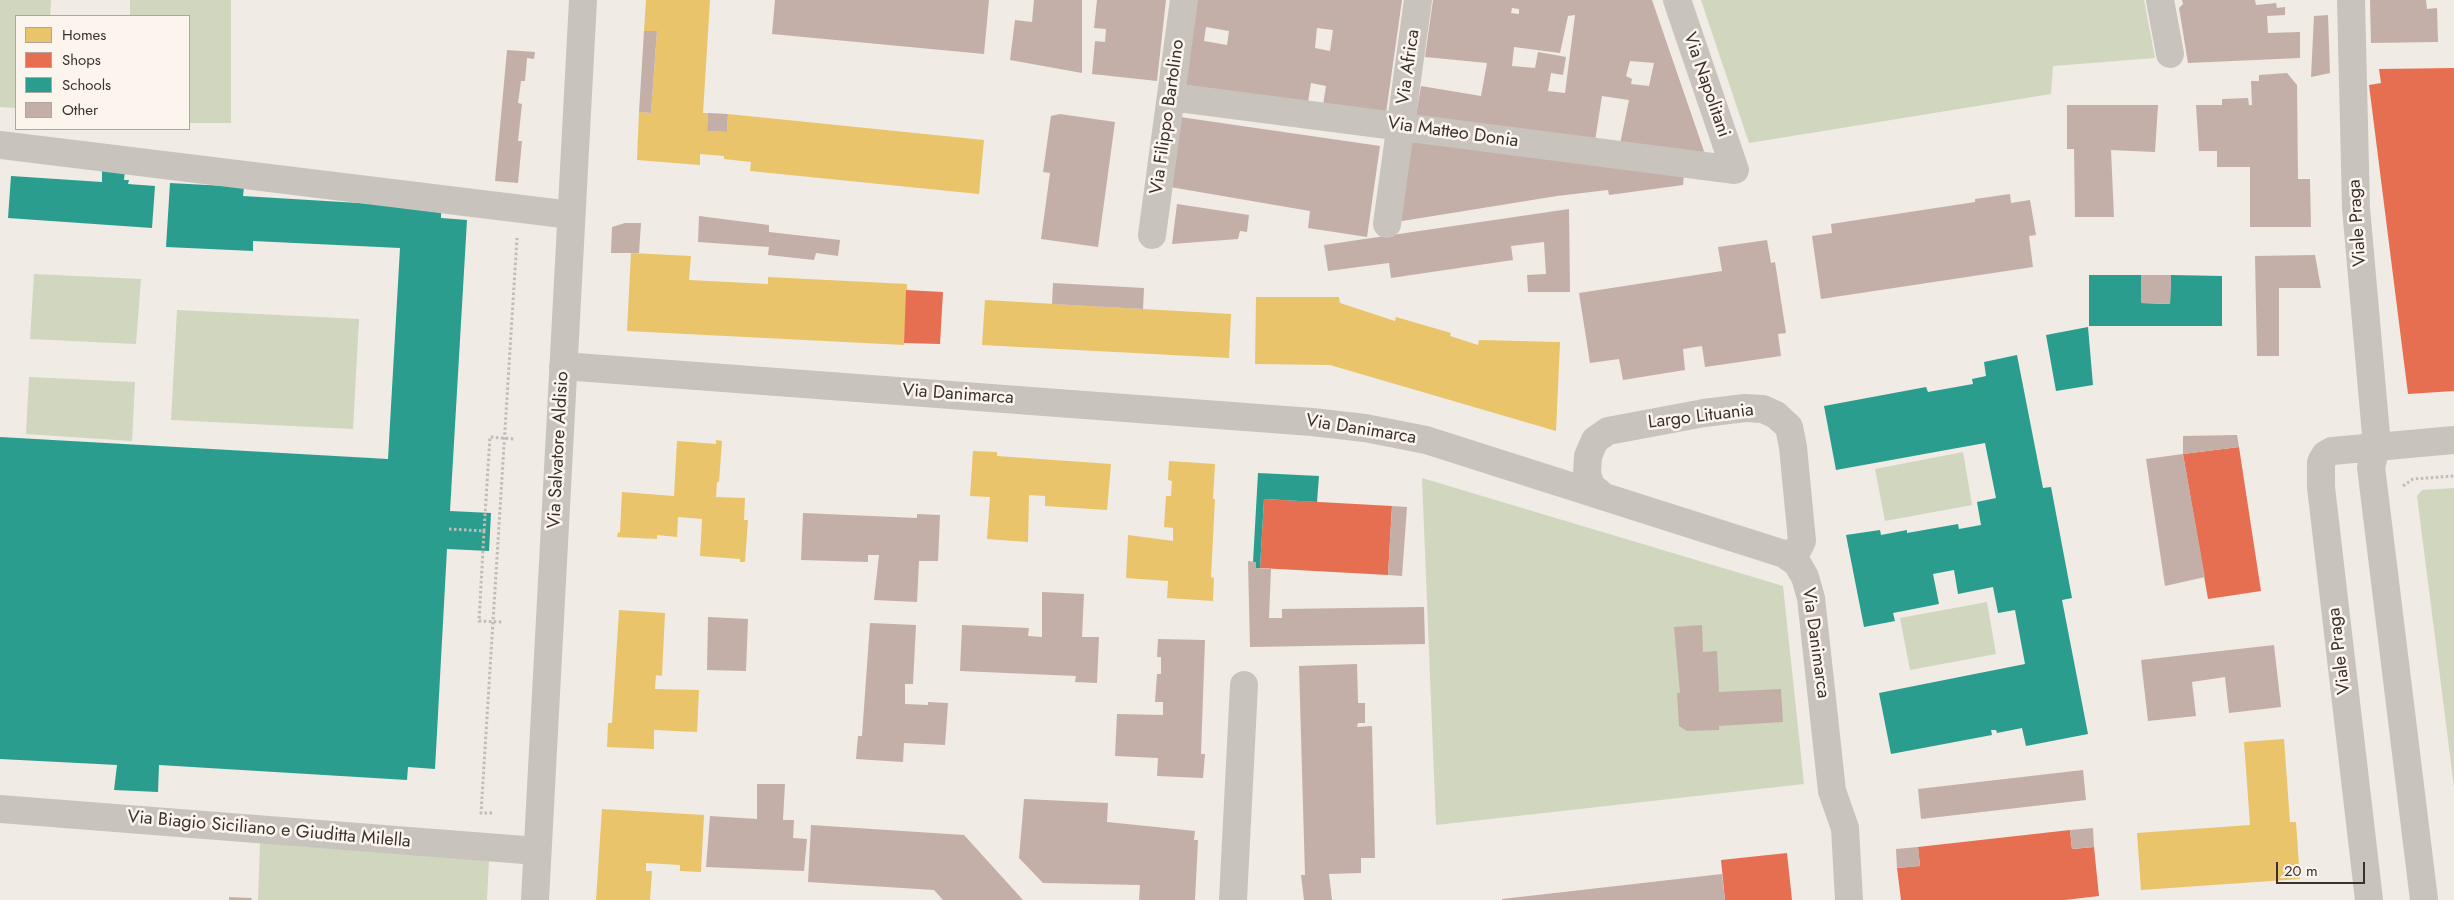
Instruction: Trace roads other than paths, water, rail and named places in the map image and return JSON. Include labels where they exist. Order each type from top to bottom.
[{"type":"street","name":"Via Salvatore Aldisio","points":[[535,900],[583,0]]},
{"type":"street","name":"Via Filippo Bartolino","points":[[1152,235],[1184,0]]},
{"type":"street","name":"Via Africa","points":[[1387,224],[1418,0]]},
{"type":"street","name":"Via Napolitani","points":[[1677,0],[1735,170]]},
{"type":"street","points":[[2160,0],[2170,54]]},
{"type":"street","name":"Viale Praga","points":[[2351,0],[2356,208],[2377,446],[2371,467],[2424,900]]},
{"type":"street","name":"Via Matteo Donia","points":[[1171,97],[1735,170]]},
{"type":"street","points":[[0,145],[571,215]]},
{"type":"street","name":"Via Danimarca","points":[[563,366],[1347,426],[1426,440],[1784,554],[1797,563],[1805,577],[1811,598],[1832,791],[1845,828],[1849,900]]},
{"type":"street","name":"Largo Lituania","points":[[1603,496],[1591,486],[1587,474],[1588,456],[1595,440],[1608,431],[1704,413],[1745,408],[1763,409],[1776,415],[1789,426],[1793,447],[1802,541],[1798,549],[1793,553],[1784,554]]},
{"type":"street","points":[[2377,446],[2454,440]]},
{"type":"street","name":"Viale Praga","points":[[2369,900],[2320,472],[2321,462],[2325,455],[2332,451],[2377,446]]},
{"type":"street","points":[[1233,900],[1244,685]]},
{"type":"street","name":"Via Biagio Siciliano e Giuditta Milella","points":[[0,809],[537,851]]}]
